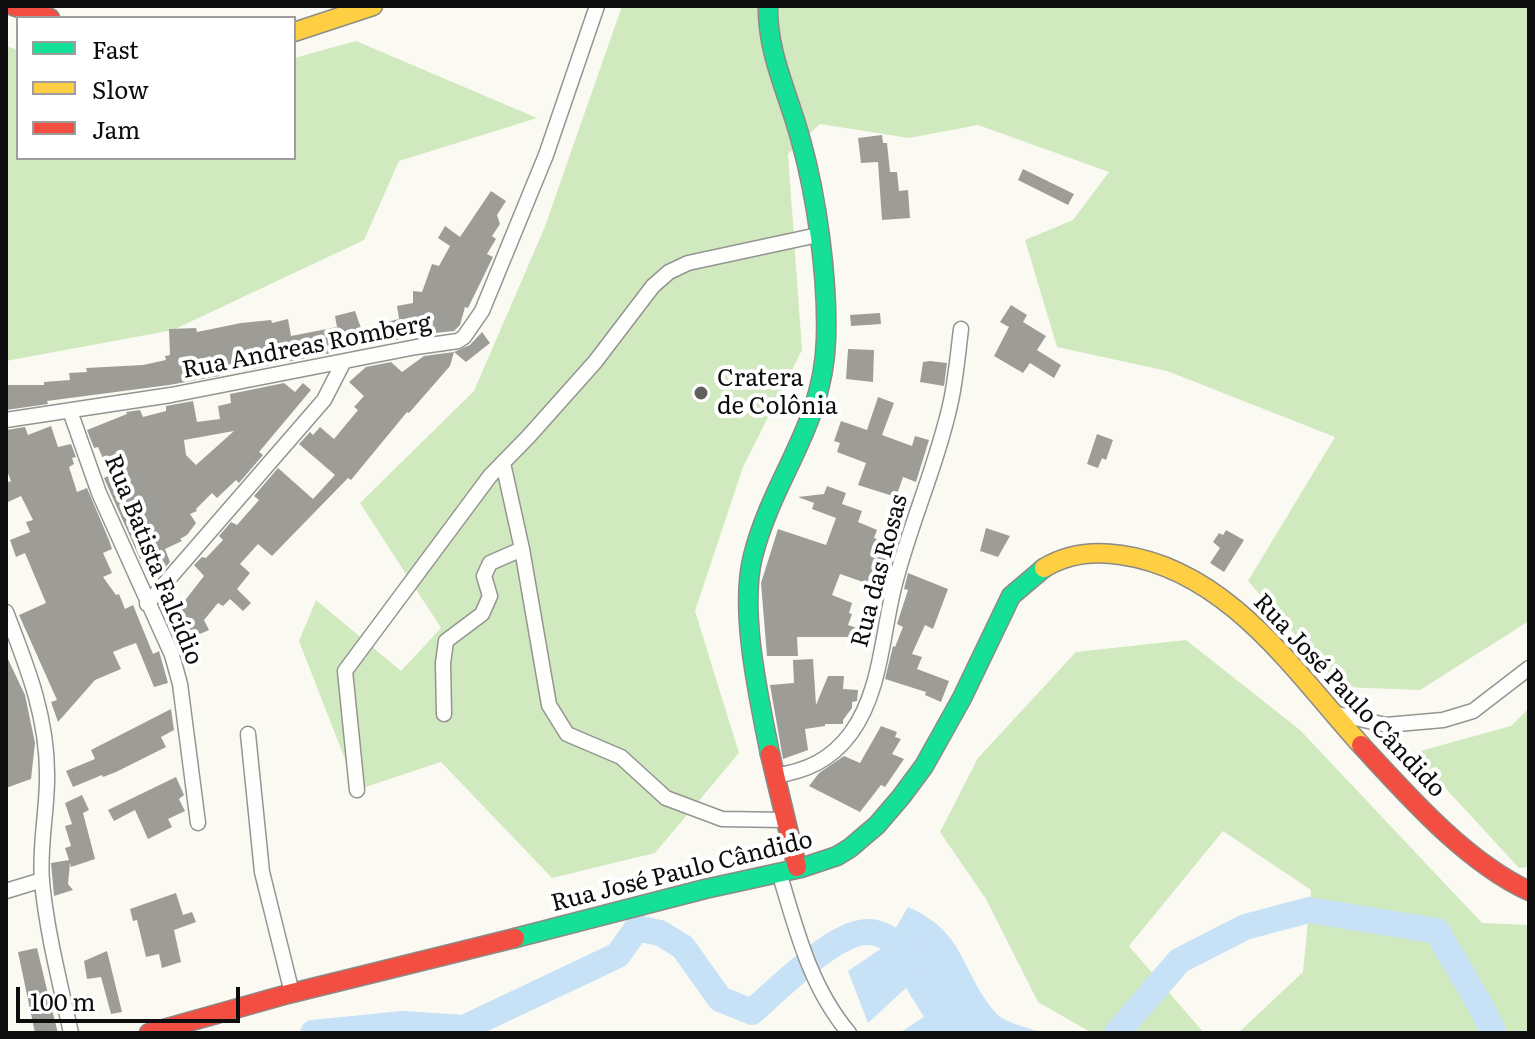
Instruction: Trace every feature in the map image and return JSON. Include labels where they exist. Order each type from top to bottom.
[{"type":"street","points":[[13,6],[44,16]]},
{"type":"street","points":[[296,31],[373,6]]},
{"type":"street","name":"Rua Andreas Romberg","points":[[6,420],[343,363],[458,341],[464,337],[482,311],[546,155],[597,6]]},
{"type":"street","points":[[768,6],[766,24],[770,45],[801,141],[824,271],[827,363],[811,422],[765,525],[750,569],[748,610],[761,717],[784,820],[788,870],[803,949],[826,1002],[849,1033]]},
{"type":"street","points":[[357,790],[345,671],[490,476],[595,362],[653,286],[669,272],[688,263],[818,235]]},
{"type":"street","name":"Rua das Rosas","points":[[774,776],[802,772],[835,750],[851,733],[868,700],[896,579],[946,423],[956,376],[961,329]]},
{"type":"street","points":[[147,604],[324,400],[343,363]]},
{"type":"street","name":"Rua Batista Falcídio","points":[[70,411],[99,493],[172,655],[180,684],[198,823]]},
{"type":"street","points":[[503,463],[522,549],[549,705],[567,734],[621,757],[666,798],[722,819],[784,820]]},
{"type":"street","points":[[444,714],[446,641],[482,614],[490,596],[484,576],[490,563],[522,549]]},
{"type":"street","name":"Rua José Paulo Cândido","points":[[149,1033],[292,993],[825,861],[849,849],[890,813],[914,783],[1011,596],[1035,574],[1060,560],[1101,553],[1129,555],[1168,565],[1213,591],[1249,620],[1430,817],[1488,867],[1529,891]]},
{"type":"street","points":[[6,612],[33,682],[44,722],[47,775],[42,880],[71,1033]]},
{"type":"street","points":[[1333,713],[1386,725],[1443,720],[1473,711],[1529,668]]},
{"type":"street","points":[[248,734],[262,872],[292,993]]},
{"type":"street","points":[[6,891],[42,880]]},
{"type":"green space","points":[[622,6],[1529,6],[1529,621],[1420,690],[1341,687],[1248,581],[1335,437],[1167,371],[1057,347],[1025,240],[1073,220],[1109,172],[978,125],[909,138],[820,124],[788,154],[802,350],[743,467],[695,611],[739,753],[655,853],[552,878],[441,762],[357,790],[299,641],[316,600],[401,671],[441,628],[360,503],[474,391],[544,229]]},
{"type":"green space","points":[[356,41],[537,118],[399,161],[364,240],[173,330],[6,361],[6,46],[16,49],[16,160],[296,160],[296,57]]},
{"type":"green space","points":[[1186,640],[1300,730],[1482,923],[1529,925],[1529,1033],[1238,1033],[1303,972],[1311,890],[1223,831],[1129,946],[1204,1033],[1092,1033],[1038,1002],[986,899],[940,832],[978,758],[1076,652]]},
{"type":"green space","points":[[1529,708],[1529,867],[1519,868],[1413,753],[1511,726]]},
{"type":"water","points":[[908,907],[928,917],[953,942],[976,984],[998,1015],[1037,1033],[899,1033],[924,1017],[906,988],[868,1023],[848,971],[885,946]]},
{"type":"building","points":[[882,135],[883,143],[887,143],[890,172],[897,172],[899,191],[908,190],[910,218],[882,220],[878,162],[861,163],[858,138]]},
{"type":"building","points":[[1023,169],[1074,194],[1068,205],[1018,180]]},
{"type":"building","points":[[491,191],[506,201],[497,215],[500,224],[492,236],[496,239],[487,254],[493,257],[468,308],[465,307],[460,325],[454,331],[424,334],[242,371],[241,368],[218,373],[219,376],[169,385],[47,401],[48,404],[6,410],[7,385],[44,385],[44,382],[70,380],[69,373],[87,372],[86,368],[143,365],[166,360],[165,356],[170,355],[169,329],[196,328],[197,332],[241,323],[271,320],[272,323],[288,319],[291,336],[337,327],[335,316],[355,311],[361,328],[399,319],[397,306],[413,303],[413,291],[422,292],[432,264],[439,266],[450,246],[438,238],[445,226],[460,237]]},
{"type":"building","points":[[1011,305],[1027,315],[1023,322],[1046,336],[1037,350],[1061,365],[1054,378],[1030,363],[1023,373],[994,356],[1009,327],[1000,322]]},
{"type":"building","points":[[880,313],[881,324],[851,326],[850,315]]},
{"type":"building","points":[[482,332],[490,343],[466,362],[454,352],[470,345]]},
{"type":"building","points":[[848,349],[874,350],[873,382],[846,379]]},
{"type":"building","points":[[454,352],[450,366],[351,480],[348,478],[272,556],[258,544],[240,564],[250,573],[237,589],[251,603],[243,611],[230,599],[223,606],[218,603],[204,620],[209,630],[179,643],[168,622],[204,576],[194,565],[202,557],[206,558],[223,540],[219,536],[231,522],[237,525],[259,500],[254,496],[278,468],[313,499],[335,475],[299,444],[310,432],[313,435],[320,427],[334,439],[358,410],[354,407],[364,396],[349,382],[366,367],[391,362],[402,372],[424,356]]},
{"type":"building","points":[[923,362],[947,363],[944,386],[920,382]]},
{"type":"building","points":[[284,383],[295,392],[303,383],[311,390],[259,452],[263,455],[239,483],[236,480],[217,498],[212,493],[197,511],[190,514],[196,523],[180,539],[182,541],[165,549],[170,562],[163,570],[154,552],[140,559],[104,478],[110,475],[87,430],[126,412],[140,410],[143,417],[166,411],[166,406],[193,401],[197,422],[220,419],[218,406],[231,403],[230,394]],"holes":[[[234,431],[196,465],[186,455],[184,440]]]},
{"type":"building","points":[[878,397],[894,403],[882,435],[912,446],[915,436],[929,440],[916,482],[903,477],[896,497],[858,485],[866,463],[837,452],[840,443],[834,441],[841,421],[867,430]]},
{"type":"building","points":[[51,426],[58,447],[71,444],[76,457],[72,458],[74,464],[69,467],[77,492],[87,488],[109,540],[112,549],[103,553],[112,573],[103,577],[116,595],[119,594],[125,609],[133,605],[153,654],[159,651],[168,683],[154,687],[136,643],[113,652],[121,669],[95,680],[58,722],[51,702],[57,700],[19,615],[46,603],[25,553],[16,557],[10,540],[30,532],[26,522],[33,520],[21,496],[6,503],[6,483],[11,481],[6,468],[6,430],[25,427],[28,435]]},
{"type":"building","points":[[1097,434],[1113,440],[1106,460],[1102,458],[1098,468],[1087,464]]},
{"type":"building","points":[[827,486],[846,493],[842,504],[862,511],[858,522],[877,530],[874,538],[895,547],[886,573],[875,569],[869,584],[840,574],[832,595],[852,603],[848,625],[875,634],[874,637],[797,637],[798,656],[767,656],[761,583],[778,529],[826,545],[836,518],[812,509],[814,503],[798,497],[824,494]]},
{"type":"building","points":[[986,528],[1010,536],[998,557],[980,551]]},
{"type":"building","points":[[1226,530],[1244,540],[1224,572],[1210,563],[1220,548],[1213,542],[1219,533],[1223,535]]},
{"type":"building","points":[[908,573],[948,589],[933,629],[925,625],[912,654],[922,657],[917,669],[949,681],[941,702],[925,695],[926,692],[885,679],[893,646],[903,627],[897,624],[908,590],[904,589]]},
{"type":"building","points":[[6,655],[25,695],[35,743],[31,779],[6,788]]},
{"type":"building","points":[[813,659],[816,705],[828,676],[844,676],[843,689],[858,690],[857,701],[852,702],[843,724],[805,729],[808,750],[783,759],[770,685],[794,683],[793,660]]},
{"type":"building","points":[[171,709],[174,730],[161,737],[166,747],[116,772],[73,787],[66,771],[95,759],[91,750]]},
{"type":"building","points":[[881,726],[897,732],[895,737],[901,739],[892,754],[904,759],[885,787],[881,785],[860,812],[809,786],[819,773],[844,756],[860,763]]},
{"type":"building","points":[[176,777],[184,795],[179,799],[185,811],[168,819],[172,827],[148,839],[135,810],[114,821],[108,810]]},
{"type":"building","points":[[82,795],[89,810],[83,813],[95,859],[71,867],[70,863],[68,884],[73,890],[54,896],[51,863],[69,860],[65,848],[71,846],[65,826],[72,824],[65,803]]},
{"type":"building","points":[[176,893],[183,915],[192,912],[196,922],[174,930],[181,962],[162,968],[159,954],[146,957],[137,920],[133,921],[130,909]]},
{"type":"building","points":[[37,948],[58,1033],[35,1033],[18,952]]},
{"type":"building","points":[[107,951],[122,1012],[111,1014],[101,977],[87,979],[84,961]]},
{"type":"waterway","points":[[1117,1033],[1179,961],[1245,927],[1309,910],[1437,931],[1494,1033]]},
{"type":"waterway","points":[[313,1033],[403,1024],[464,1028],[618,955],[637,928],[660,933],[683,947],[720,999],[752,1012],[807,963],[855,934],[869,932],[883,935],[917,960]]},
{"type":"traffic: fast","points":[[768,6],[775,58],[812,188],[823,265],[826,316],[823,370],[817,398],[762,528],[749,578],[752,655],[770,754]]},
{"type":"traffic: fast","points":[[515,938],[705,889],[801,868],[837,856],[850,848],[877,825],[924,766],[962,698],[1011,596],[1044,568]]},
{"type":"traffic: slow","points":[[296,31],[373,6]]},
{"type":"traffic: slow","points":[[1044,568],[1072,557],[1111,554],[1159,564],[1194,581],[1226,602],[1256,628],[1361,745]]},
{"type":"traffic: jam","points":[[13,6],[44,16]]},
{"type":"traffic: jam","points":[[1361,745],[1418,806],[1461,846],[1529,891]]},
{"type":"traffic: jam","points":[[770,754],[797,867]]},
{"type":"traffic: jam","points":[[149,1033],[288,994],[515,938]]},
{"type":"place","name":"Cratera de Colônia","points":[[701,393]]}]
